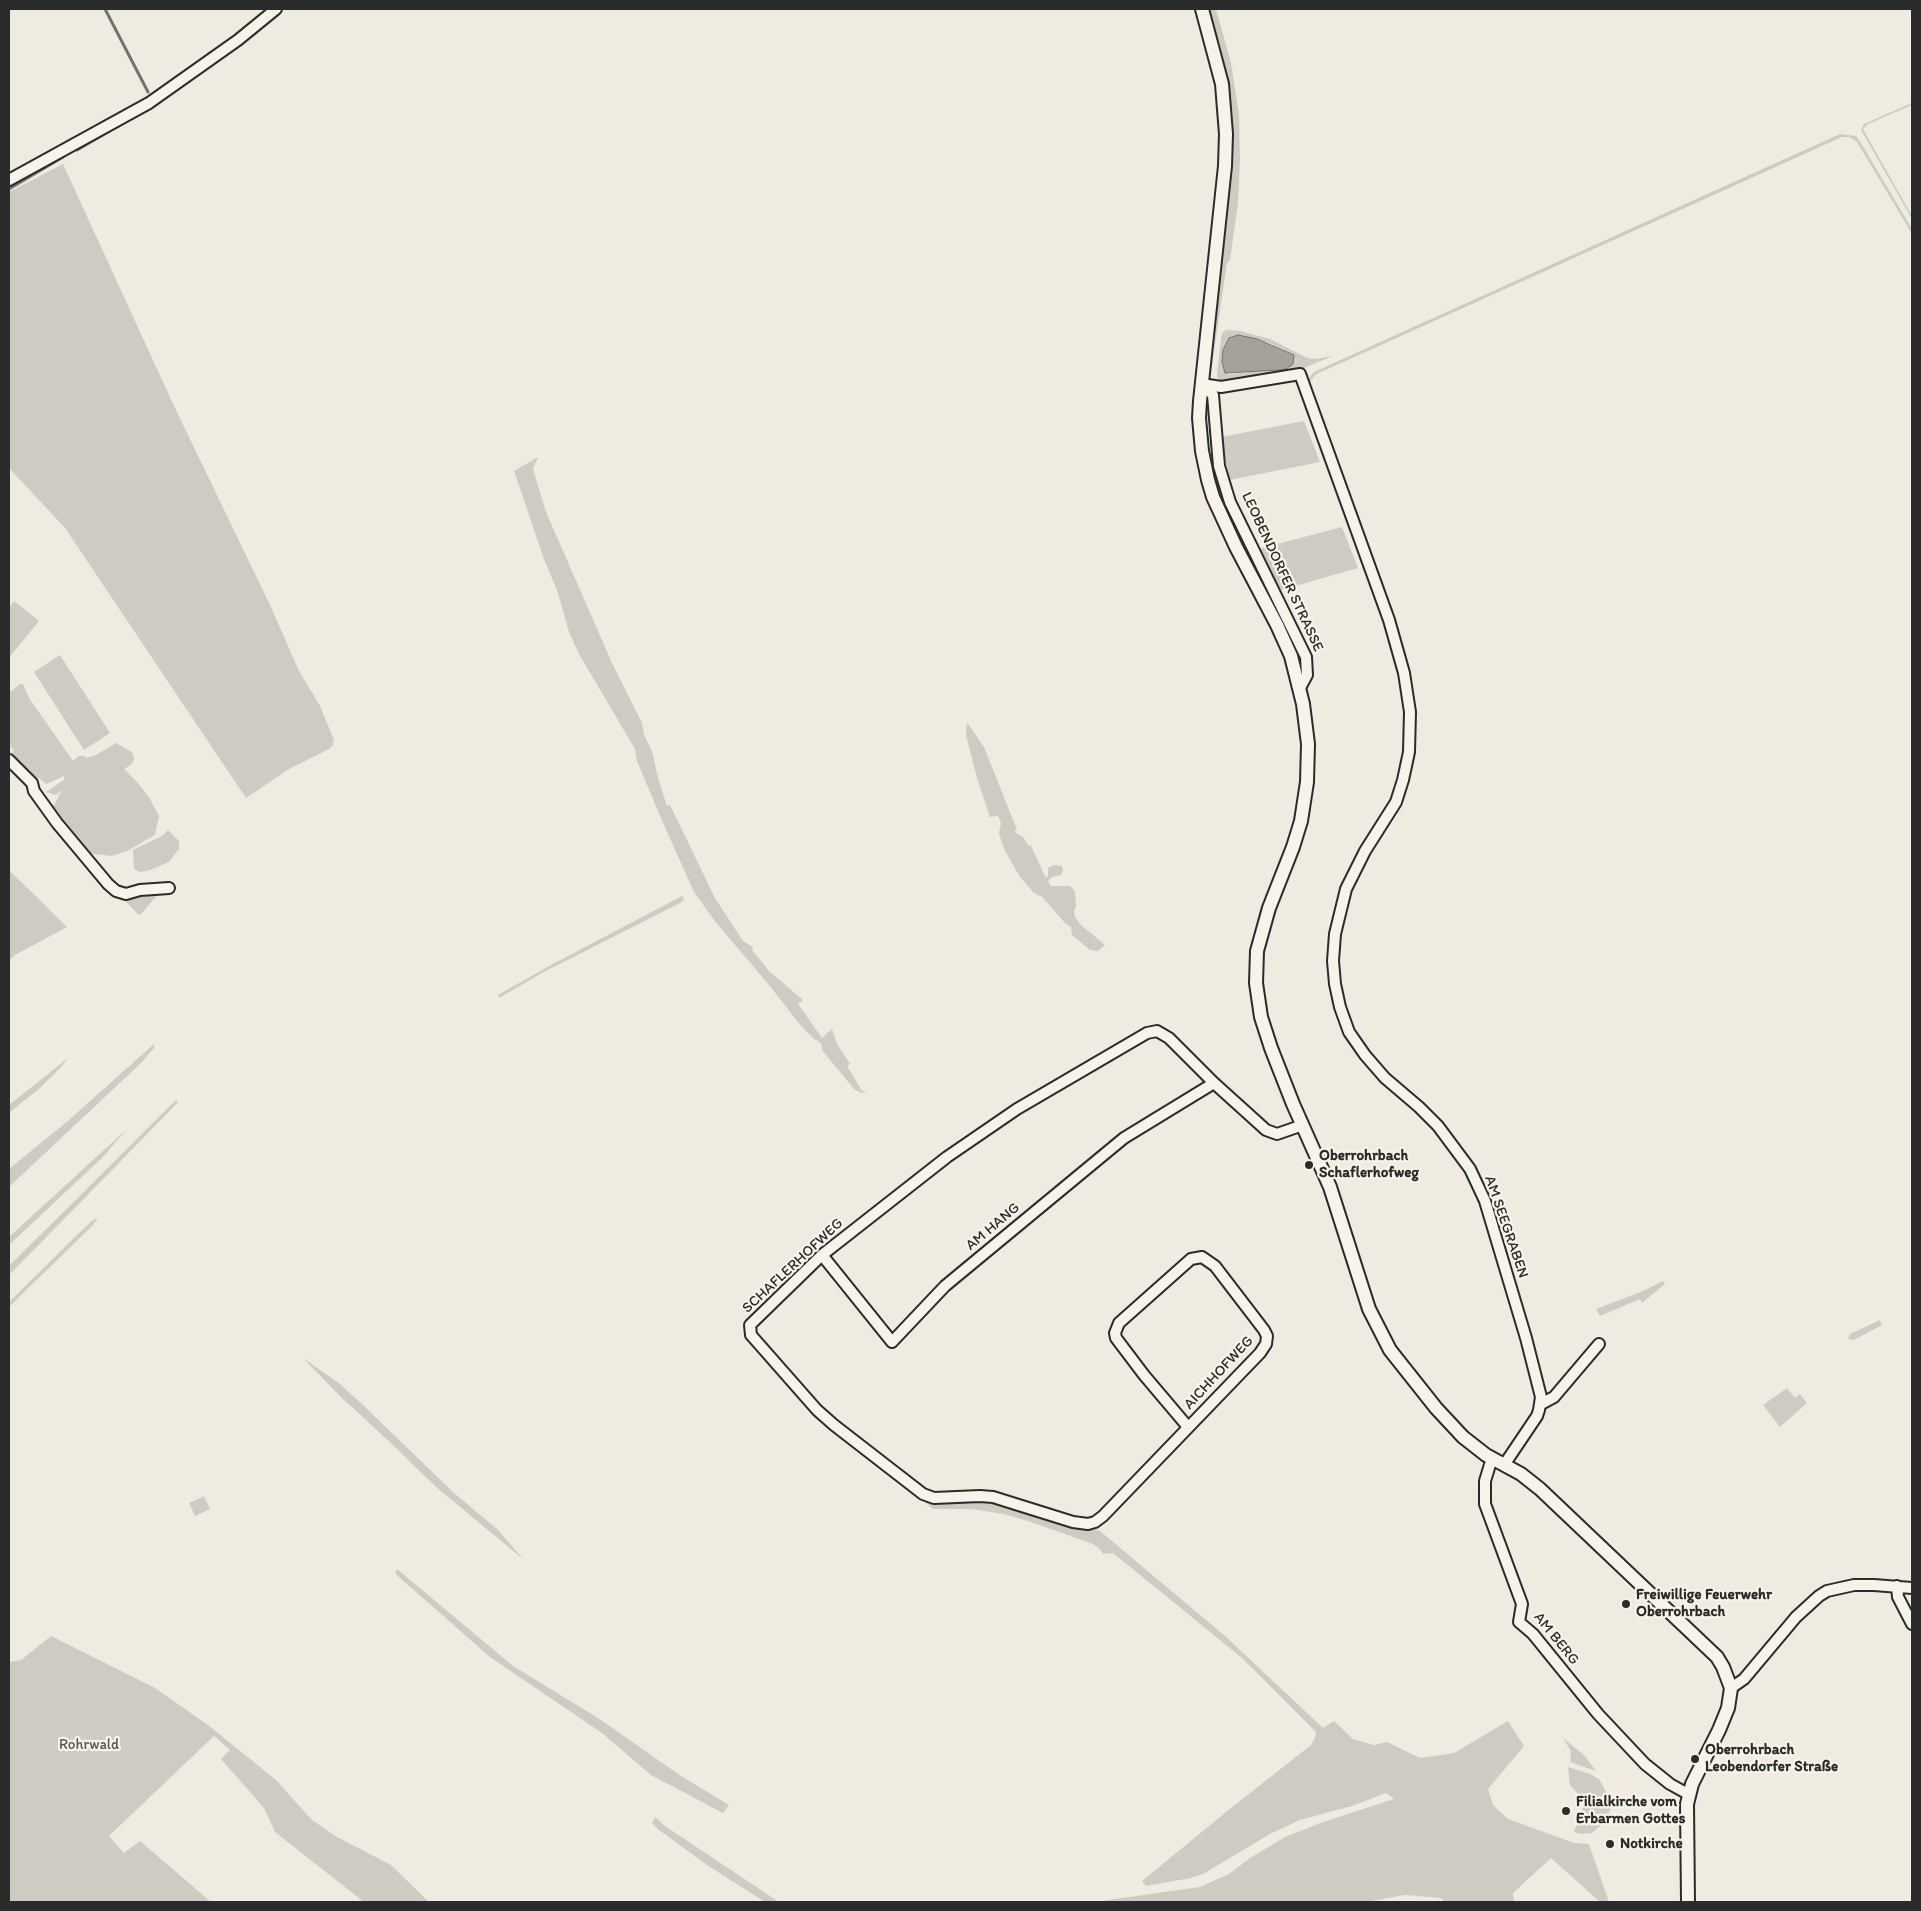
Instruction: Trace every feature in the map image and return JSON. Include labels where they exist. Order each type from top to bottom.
[{"type":"main road","name":"LEOBENDORFER STRASSE","points":[[1202,9],[1222,84],[1226,134],[1225,166],[1199,418],[1200,434],[1208,480],[1228,531],[1286,643],[1300,688],[1308,744],[1307,782],[1303,808],[1293,846],[1261,932],[1257,951],[1258,1005],[1264,1028],[1293,1104],[1330,1186],[1366,1301],[1384,1342],[1445,1418],[1472,1444],[1492,1458],[1522,1474],[1540,1489],[1717,1657],[1723,1666],[1730,1688],[1730,1697],[1724,1718],[1688,1794],[1686,1816],[1688,1902]]},
{"type":"street","points":[[9,180],[149,103],[238,40],[276,9]]},
{"type":"street","name":"AM SEEGRABEN","points":[[1202,384],[1221,387],[1300,374],[1389,620],[1404,672],[1410,712],[1409,752],[1396,802],[1353,872],[1346,889],[1335,934],[1333,961],[1335,984],[1348,1032],[1385,1078],[1438,1126],[1474,1177],[1485,1201],[1526,1338],[1540,1391],[1541,1404]]},
{"type":"street","points":[[9,760],[32,783],[34,791],[57,823],[116,892],[126,894],[140,890],[169,888]]},
{"type":"street","name":"SCHAFLERHOFWEG","points":[[1095,1522],[1088,1524],[1073,1522],[993,1497],[929,1497],[834,1426],[817,1410],[754,1338],[749,1328],[754,1319],[822,1255],[947,1157],[1017,1109],[1142,1035],[1157,1031],[1169,1038],[1214,1083]]},
{"type":"street","points":[[1214,1083],[1262,1127],[1272,1133],[1285,1132],[1303,1124]]},
{"type":"street","name":"AM HANG","points":[[822,1255],[892,1342],[945,1286],[1124,1138],[1214,1083]]},
{"type":"street","name":"AICHHOFWEG","points":[[1095,1522],[1188,1427],[1260,1353],[1268,1340],[1264,1330],[1215,1266],[1202,1257],[1192,1259],[1119,1323],[1115,1333],[1116,1338],[1144,1375],[1188,1427]]},
{"type":"street","points":[[1504,1465],[1537,1416],[1541,1404],[1554,1397],[1599,1344]]},
{"type":"street","name":"AM BERG","points":[[1492,1458],[1485,1481],[1485,1504],[1522,1604],[1519,1622],[1533,1634],[1598,1714],[1645,1764],[1670,1784],[1688,1794]]},
{"type":"street","points":[[1730,1688],[1744,1679],[1796,1617],[1827,1591],[1854,1585],[1912,1588]]},
{"type":"street","points":[[1897,1586],[1898,1596],[1912,1624]]},
{"type":"green space","points":[[1208,9],[1216,9],[1231,63],[1239,115],[1240,160],[1238,203],[1210,379],[1208,374],[1227,210],[1229,176]]},
{"type":"green space","points":[[1912,103],[1912,105],[1868,124],[1863,129],[1912,219],[1861,130],[1864,124]]},
{"type":"green space","points":[[1840,134],[1856,136],[1912,229],[1912,234],[1857,142],[1849,137],[1842,137],[1319,373],[1314,376],[1309,384],[1309,378],[1314,372]]},
{"type":"green space","points":[[63,164],[174,406],[270,605],[299,671],[320,706],[334,740],[333,745],[329,749],[289,769],[246,798],[65,528],[9,468],[9,192]]},
{"type":"green space","points":[[1227,330],[1240,331],[1270,339],[1307,358],[1315,359],[1333,356],[1299,370],[1220,383],[1217,374],[1222,333]],"holes":[[[1267,342],[1294,355],[1286,369],[1228,374],[1222,362],[1223,350]]]},
{"type":"green space","points":[[1304,421],[1320,462],[1229,480],[1221,437]]},
{"type":"green space","points":[[538,457],[533,469],[546,512],[612,663],[642,723],[644,735],[652,751],[667,806],[670,805],[715,898],[743,941],[753,947],[752,950],[769,971],[803,1000],[798,1004],[822,1038],[832,1029],[837,1044],[850,1064],[847,1066],[862,1091],[865,1092],[861,1093],[854,1089],[822,1050],[822,1045],[802,1027],[714,920],[694,892],[637,761],[635,749],[579,654],[569,632],[558,593],[544,559],[514,471]]},
{"type":"green space","points":[[1342,527],[1358,568],[1281,590],[1258,549]]},
{"type":"green space","points":[[14,601],[39,621],[9,658],[9,608]]},
{"type":"green space","points":[[60,655],[110,733],[84,750],[34,672]]},
{"type":"green space","points":[[20,684],[23,684],[29,698],[73,761],[79,756],[87,758],[96,755],[116,743],[132,752],[134,759],[131,765],[124,769],[150,799],[159,816],[155,835],[127,851],[112,856],[92,854],[53,807],[62,790],[56,795],[46,792],[64,780],[64,776],[46,784],[39,778],[35,780],[9,756],[9,751],[12,753],[14,750],[9,745],[9,693]]},
{"type":"green space","points":[[967,722],[984,747],[1017,830],[1014,832],[1023,837],[1028,845],[1031,846],[1046,878],[1048,876],[1048,868],[1053,865],[1062,866],[1061,875],[1052,877],[1048,881],[1051,886],[1070,886],[1075,891],[1075,917],[1080,924],[1105,945],[1098,951],[1090,950],[1072,935],[1071,927],[1065,923],[1042,897],[1034,893],[1020,877],[1004,849],[999,833],[1001,823],[998,816],[990,817],[977,778],[966,735]]},
{"type":"green space","points":[[168,830],[179,841],[179,849],[169,862],[140,872],[134,869],[133,850],[162,836]]},
{"type":"green space","points":[[9,870],[67,927],[15,955],[9,961]]},
{"type":"green space","points":[[160,892],[139,915],[126,902],[131,896]]},
{"type":"green space","points":[[682,896],[684,899],[682,902],[542,973],[499,998],[498,995],[551,965]]},
{"type":"green space","points":[[154,1044],[154,1048],[141,1063],[9,1187],[9,1169],[69,1120]]},
{"type":"green space","points":[[68,1058],[40,1088],[9,1113],[9,1105]]},
{"type":"green space","points":[[176,1100],[178,1102],[9,1275],[9,1266]]},
{"type":"green space","points":[[127,1129],[102,1158],[9,1245],[9,1237]]},
{"type":"green space","points":[[98,1218],[9,1307],[9,1302],[78,1234],[93,1220]]},
{"type":"green space","points":[[1663,1281],[1665,1284],[1642,1303],[1640,1299],[1600,1316],[1596,1309],[1643,1291]]},
{"type":"green space","points":[[1880,1320],[1882,1325],[1854,1340],[1848,1339],[1850,1334]]},
{"type":"green space","points":[[303,1358],[340,1384],[363,1405],[453,1492],[498,1530],[524,1560],[435,1486],[343,1399]]},
{"type":"green space","points":[[1787,1388],[1795,1398],[1800,1394],[1807,1403],[1780,1427],[1763,1405]]},
{"type":"green space","points":[[851,1443],[930,1503],[984,1499],[1100,1531],[1225,1636],[1323,1728],[1334,1721],[1353,1739],[1374,1745],[1387,1742],[1420,1758],[1454,1753],[1508,1721],[1524,1746],[1488,1789],[1493,1805],[1508,1819],[1574,1843],[1589,1844],[1609,1902],[1600,1902],[1551,1858],[1513,1893],[1514,1902],[1445,1902],[1441,1898],[1405,1895],[1366,1902],[1100,1902],[1200,1887],[1229,1874],[1250,1858],[1287,1836],[1394,1799],[1386,1793],[1352,1806],[1300,1820],[1270,1834],[1203,1874],[1146,1886],[1142,1881],[1311,1745],[1316,1732],[1242,1658],[1113,1553],[1103,1554],[1093,1544],[1003,1514],[972,1509],[933,1509]]},
{"type":"green space","points":[[204,1496],[210,1509],[195,1516],[189,1503]]},
{"type":"green space","points":[[397,1569],[513,1666],[598,1718],[681,1776],[729,1805],[723,1813],[651,1775],[602,1733],[490,1657],[400,1578],[395,1573]]},
{"type":"green space","name":"Rohrwald","points":[[51,1636],[155,1688],[208,1725],[276,1780],[312,1820],[337,1837],[391,1865],[429,1902],[364,1902],[275,1832],[264,1808],[221,1759],[230,1750],[214,1736],[109,1836],[124,1853],[140,1841],[211,1902],[9,1902],[9,1662],[21,1660]]},
{"type":"green space","points":[[1563,1738],[1584,1755],[1596,1771],[1570,1762],[1571,1751]]},
{"type":"green space","points":[[1568,1767],[1599,1779],[1610,1799],[1611,1807],[1605,1822],[1592,1833],[1580,1834],[1574,1832],[1576,1826],[1584,1821],[1582,1809],[1587,1804],[1570,1785]]},
{"type":"green space","points":[[655,1817],[665,1826],[779,1902],[765,1902],[710,1867],[659,1830],[652,1823]]},
{"type":"shaded area","points":[[1238,335],[1257,339],[1294,355],[1293,364],[1286,369],[1279,370],[1225,373],[1222,362],[1223,350],[1229,338]]},
{"type":"waterway","points":[[105,9],[148,92]]},
{"type":"waterway","points":[[77,150],[130,119]]},
{"type":"waterway","points":[[9,189],[63,157]]},
{"type":"place","name":"Oberrohrbach Schaflerhofweg","points":[[1309,1165]]},
{"type":"place","name":"Freiwillige Feuerwehr Oberrohrbach","points":[[1626,1604]]},
{"type":"place","name":"Oberrohrbach Leobendorfer Straße","points":[[1695,1759]]},
{"type":"place","name":"Filialkirche vom Erbarmen Gottes","points":[[1566,1811]]},
{"type":"place","name":"Notkirche","points":[[1610,1844]]}]
